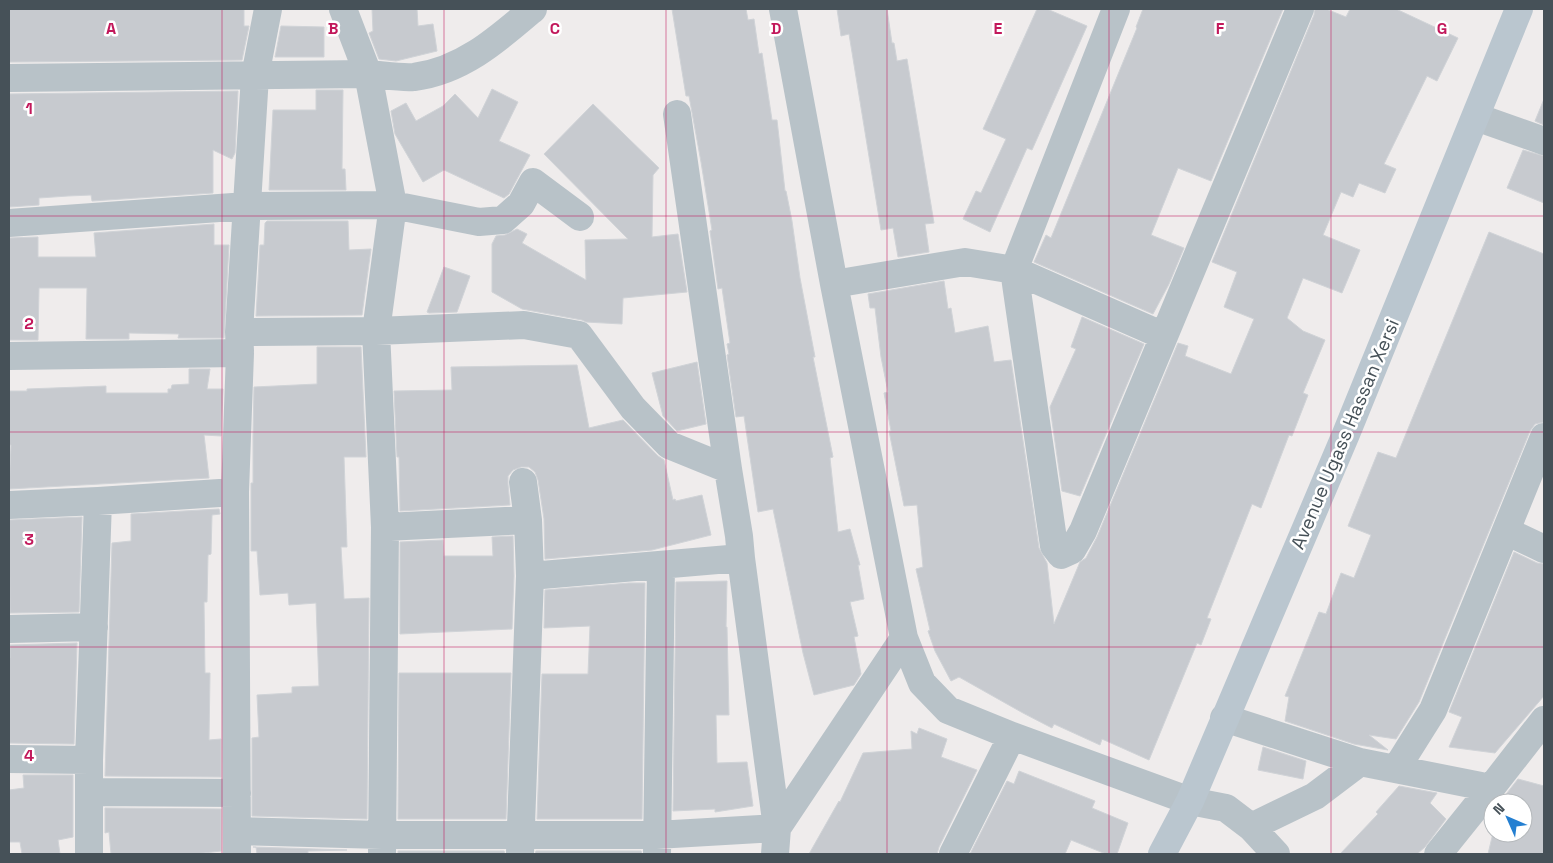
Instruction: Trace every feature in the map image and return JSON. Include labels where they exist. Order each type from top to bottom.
[{"type":"main road","name":"Avenue Ugass Hassan Xersi","points":[[1162,854],[1190,801],[1346,434],[1519,9]]},
{"type":"street","points":[[268,9],[255,76],[240,343],[235,492],[237,843],[656,845],[777,828],[904,638]]},
{"type":"street","points":[[343,9],[368,74],[393,205],[376,331],[385,527],[382,844]]},
{"type":"street","points":[[9,78],[368,74],[414,77],[456,66],[496,41],[533,9]]},
{"type":"street","points":[[783,9],[834,284],[904,638],[922,683],[948,710],[1012,736],[1190,801],[1226,808],[1251,827],[1276,854]]},
{"type":"street","points":[[1116,9],[1014,270],[1054,546],[1061,555],[1072,550],[1083,531],[1300,9]]},
{"type":"street","points":[[677,114],[739,536],[777,828],[775,854]]},
{"type":"street","points":[[1476,117],[1544,141]]},
{"type":"street","points":[[9,223],[247,206],[393,205],[479,222],[503,220],[521,204],[533,182],[580,216]]},
{"type":"street","points":[[834,284],[965,262],[1014,270],[1164,336]]},
{"type":"street","points":[[9,356],[240,343],[376,331],[524,325],[579,335],[633,408],[669,445],[728,469]]},
{"type":"street","points":[[1396,769],[1433,710],[1544,437]]},
{"type":"street","points":[[520,845],[530,576],[528,520],[523,482]]},
{"type":"street","points":[[9,505],[235,492]]},
{"type":"street","points":[[90,854],[89,760],[98,501]]},
{"type":"street","points":[[385,527],[528,520]]},
{"type":"street","points":[[1506,531],[1544,549]]},
{"type":"street","points":[[530,576],[741,558]]},
{"type":"street","points":[[656,845],[661,565]]},
{"type":"street","points":[[9,629],[94,627]]},
{"type":"street","points":[[1224,718],[1360,762],[1491,788]]},
{"type":"street","points":[[1438,854],[1544,720]]},
{"type":"street","points":[[954,854],[1012,736]]},
{"type":"street","points":[[9,759],[89,760]]},
{"type":"street","points":[[1251,827],[1315,796],[1360,762]]},
{"type":"street","points":[[89,792],[237,793]]},
{"type":"building","points":[[9,9],[244,9],[244,26],[249,26],[242,60],[9,62]]},
{"type":"building","points":[[372,9],[417,9],[418,26],[433,24],[437,51],[396,61],[379,59],[369,33],[373,31]]},
{"type":"building","points":[[672,9],[746,9],[748,20],[754,19],[759,54],[762,53],[772,120],[777,120],[785,191],[792,221],[800,278],[815,357],[813,357],[833,457],[830,458],[838,532],[850,529],[860,565],[858,565],[864,599],[850,602],[858,636],[854,637],[861,674],[854,685],[814,695],[803,653],[773,509],[758,512],[744,416],[736,417],[727,355],[729,354],[727,344],[730,343],[722,288],[718,289],[710,231],[712,230],[701,162],[689,96],[686,96]]},
{"type":"building","points":[[837,9],[887,9],[892,43],[894,43],[897,61],[907,59],[934,223],[925,224],[929,252],[898,257],[893,228],[881,230],[849,34],[841,36]]},
{"type":"building","points":[[1037,9],[1047,9],[1087,26],[1032,150],[1027,148],[990,232],[963,219],[976,191],[981,193],[1006,139],[983,129]]},
{"type":"building","points":[[1143,9],[1283,9],[1211,181],[1178,168],[1151,235],[1184,248],[1169,284],[1153,314],[1034,262],[1046,235],[1051,238],[1137,28]]},
{"type":"building","points":[[1315,9],[1326,9],[1346,17],[1350,9],[1396,9],[1458,38],[1437,81],[1427,76],[1384,164],[1396,169],[1385,193],[1359,183],[1353,197],[1341,192],[1323,235],[1360,250],[1342,293],[1303,278],[1287,318],[1303,331],[1325,340],[1303,393],[1308,395],[1292,436],[1289,435],[1261,508],[1252,504],[1207,618],[1211,619],[1201,645],[1197,643],[1149,760],[1102,739],[1100,745],[1054,724],[1052,728],[959,677],[951,681],[935,651],[928,631],[930,630],[916,569],[923,567],[917,505],[904,506],[889,431],[891,431],[884,393],[888,392],[881,357],[875,308],[870,308],[868,294],[944,281],[948,309],[951,308],[955,333],[988,326],[994,362],[1011,360],[1039,548],[1047,563],[1054,624],[1080,562],[1086,558],[1097,537],[1178,343],[1188,346],[1185,356],[1231,374],[1254,319],[1224,307],[1237,272],[1212,262]]},
{"type":"building","points":[[281,26],[324,27],[324,57],[275,57]]},
{"type":"building","points":[[492,89],[518,102],[499,141],[530,155],[509,194],[504,198],[444,170],[423,182],[395,134],[391,111],[406,103],[416,121],[443,106],[455,94],[478,118]]},
{"type":"building","points":[[316,90],[343,90],[342,169],[345,169],[346,190],[269,190],[273,110],[316,110]]},
{"type":"building","points":[[238,91],[235,153],[232,159],[213,150],[213,193],[92,201],[91,195],[68,196],[39,198],[39,205],[9,207],[9,94]]},
{"type":"building","points":[[1544,99],[1544,125],[1535,121]]},
{"type":"building","points":[[593,104],[659,168],[653,175],[652,237],[678,234],[687,292],[623,298],[622,324],[586,322],[522,309],[492,292],[492,244],[496,236],[505,235],[517,229],[527,234],[522,243],[586,280],[585,240],[628,239],[544,154]]},
{"type":"building","points":[[1523,150],[1544,156],[1544,203],[1507,188]]},
{"type":"building","points":[[267,221],[348,221],[349,250],[371,249],[362,315],[256,316],[260,245],[264,245],[265,223]]},
{"type":"building","points":[[214,224],[214,245],[229,245],[224,338],[178,338],[179,334],[129,333],[129,339],[86,339],[87,288],[39,288],[38,340],[9,340],[9,238],[38,237],[38,257],[96,257],[94,233]]},
{"type":"building","points":[[1489,232],[1544,254],[1544,422],[1535,424],[1530,431],[1419,702],[1396,739],[1369,735],[1388,750],[1354,744],[1285,721],[1289,697],[1285,696],[1319,612],[1326,614],[1341,573],[1354,578],[1371,535],[1348,526],[1378,452],[1396,458]]},
{"type":"building","points":[[444,267],[470,276],[457,312],[429,313],[427,312]]},
{"type":"building","points":[[1082,317],[1144,344],[1080,496],[1062,491],[1050,407],[1076,349],[1071,347]]},
{"type":"building","points":[[317,347],[361,347],[366,457],[344,457],[347,547],[341,547],[344,599],[369,598],[367,819],[252,816],[252,738],[259,737],[257,695],[292,693],[292,687],[319,686],[316,603],[289,605],[288,593],[260,595],[257,551],[251,551],[254,387],[317,384]]},
{"type":"building","points":[[697,362],[706,424],[677,431],[663,416],[652,373]]},
{"type":"building","points":[[577,365],[589,428],[623,420],[664,460],[673,500],[702,495],[711,535],[652,550],[545,559],[544,519],[538,480],[535,472],[529,467],[513,470],[508,476],[510,505],[400,511],[399,457],[397,457],[394,391],[452,390],[451,367]]},
{"type":"building","points":[[189,369],[210,369],[207,389],[223,389],[221,436],[204,435],[209,478],[9,489],[11,445],[9,445],[9,391],[106,386],[106,393],[168,393],[168,389],[171,389],[172,385],[189,384]]},
{"type":"building","points":[[219,509],[220,514],[212,515],[211,554],[208,555],[207,602],[204,602],[205,673],[210,673],[209,740],[221,739],[221,777],[105,776],[112,543],[131,541],[131,514]]},
{"type":"building","points":[[82,517],[79,612],[10,613],[9,520]]},
{"type":"building","points":[[513,536],[512,629],[400,634],[400,542],[443,540],[444,556],[493,556],[492,537]]},
{"type":"building","points":[[1514,552],[1537,563],[1544,564],[1544,696],[1495,753],[1449,747],[1462,717],[1449,712]]},
{"type":"building","points":[[727,581],[726,627],[729,715],[716,715],[717,763],[747,762],[753,806],[715,812],[715,809],[673,811],[676,582]]},
{"type":"building","points":[[645,583],[642,819],[537,819],[542,674],[588,674],[590,626],[544,628],[545,590]]},
{"type":"building","points":[[77,643],[74,744],[9,743],[10,645]]},
{"type":"building","points":[[399,673],[511,673],[506,819],[398,819]]},
{"type":"building","points":[[919,728],[947,739],[941,757],[977,770],[937,854],[809,854],[840,802],[863,753],[912,749],[911,731],[917,734]]},
{"type":"building","points":[[1263,747],[1306,761],[1303,779],[1258,770]]},
{"type":"building","points":[[1019,771],[1095,801],[1092,808],[1128,823],[1117,854],[1106,854],[1071,840],[1065,854],[970,854],[1007,781],[1014,784]]},
{"type":"building","points":[[23,775],[73,775],[73,837],[58,840],[60,854],[22,854],[20,842],[9,842],[9,790],[24,788]]},
{"type":"building","points":[[1518,779],[1544,786],[1544,854],[1488,854],[1491,843],[1533,843],[1533,793],[1507,793]]},
{"type":"building","points":[[1399,786],[1437,793],[1430,803],[1446,819],[1425,847],[1417,854],[1340,854],[1378,814],[1376,812]]},
{"type":"building","points":[[105,808],[221,809],[221,851],[195,854],[111,854],[109,832],[105,833]]},
{"type":"building","points":[[256,847],[347,850],[308,851],[308,854],[257,854]]},
{"type":"building","points":[[398,851],[504,851],[505,854],[398,854]]},
{"type":"building","points":[[536,851],[641,851],[642,854],[535,854]]}]
